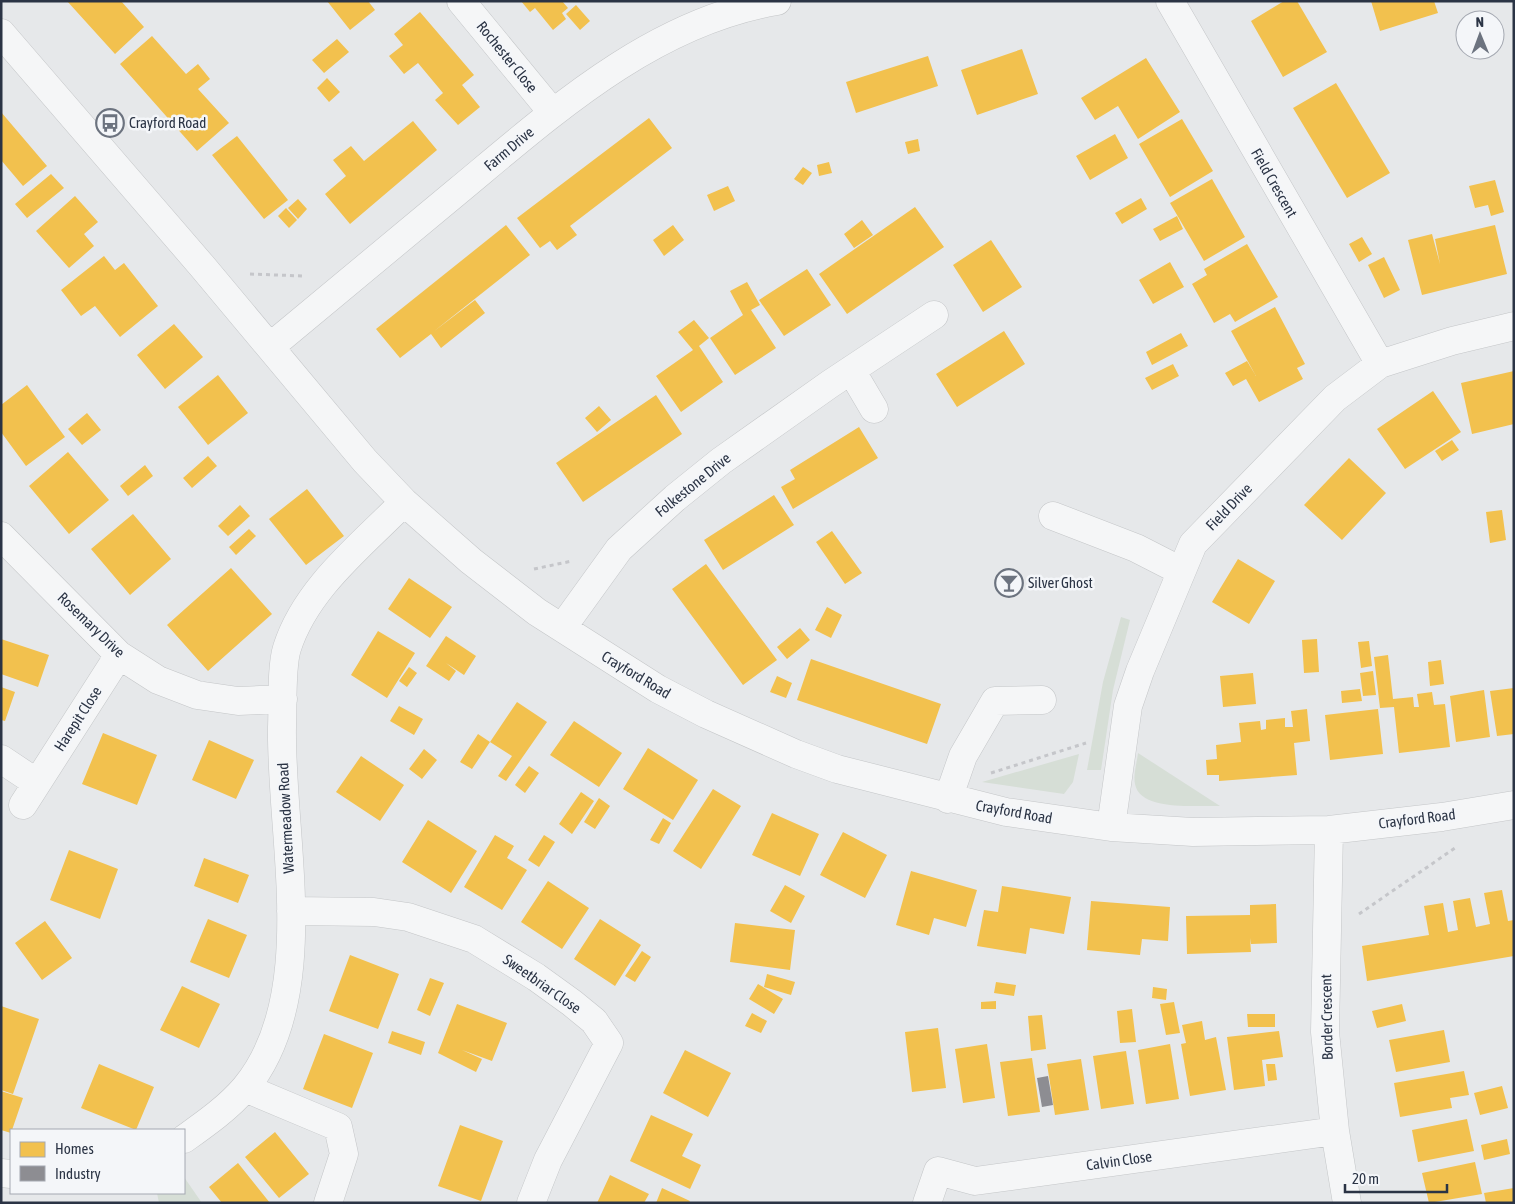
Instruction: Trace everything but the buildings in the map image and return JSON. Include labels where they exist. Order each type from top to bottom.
[{"type":"street","name":"Rochester Close","points":[[461,1],[553,113]]},
{"type":"street","name":"Farm Drive","points":[[270,346],[553,113],[621,64],[698,24],[777,1]]},
{"type":"street","name":"Field Crescent","points":[[1170,1],[1380,364]]},
{"type":"street","name":"Crayford Road","points":[[1,33],[270,346],[365,461],[404,502],[471,561],[503,586],[562,628],[658,690],[742,730],[837,769],[948,799],[1006,812],[1111,827],[1193,832],[1329,830],[1442,817],[1514,806]]},
{"type":"street","name":"Folkestone Drive","points":[[562,628],[619,549],[675,498],[721,462],[851,370],[934,315]]},
{"type":"street","name":"Field Drive","points":[[1111,827],[1128,706],[1140,671],[1193,544],[1335,398],[1380,364],[1452,341],[1514,326]]},
{"type":"street","points":[[851,370],[874,409]]},
{"type":"street","name":"Watermeadow Road","points":[[185,1138],[222,1110],[245,1088],[273,1038],[282,1008],[291,958],[291,911],[282,748],[286,649],[310,602],[334,573],[404,502]]},
{"type":"street","points":[[1052,516],[1136,548],[1182,571]]},
{"type":"street","name":"Rosemary Drive","points":[[1,536],[119,655],[158,680],[198,695],[238,701],[283,700]]},
{"type":"street","name":"Harepit Close","points":[[1,759],[30,794],[119,655]]},
{"type":"street","points":[[948,799],[963,756],[995,701],[1042,700]]},
{"type":"street","name":"Border Crescent","points":[[1329,830],[1325,1032],[1335,1132],[1347,1203]]},
{"type":"street","name":"Sweetbriar Close","points":[[291,911],[374,912],[408,917],[474,940],[536,976],[594,1021],[609,1043],[548,1160],[531,1203]]},
{"type":"street","points":[[245,1088],[338,1127],[344,1154],[328,1203]]},
{"type":"street","name":"Calvin Close","points":[[927,1203],[938,1171],[975,1181],[1335,1132]]},
{"type":"path","points":[[207,272],[352,279]]},
{"type":"path","points":[[503,586],[523,571],[594,556],[609,562]]},
{"type":"path","points":[[948,799],[976,777],[1086,743]]},
{"type":"path","points":[[1358,914],[1458,846]]},
{"type":"shaded area","points":[[1121,617],[1130,620],[1113,690],[1101,770],[1087,770],[1103,682]]},
{"type":"shaded area","points":[[1138,753],[1220,806],[1172,805],[1147,799],[1139,793],[1135,784]]},
{"type":"shaded area","points":[[1079,754],[1073,782],[1064,794],[982,782]]},
{"type":"shaded area","points":[[185,1178],[202,1203],[159,1203],[157,1194],[185,1194]]},
{"type":"place","name":"Crayford Road","points":[[110,123]]},
{"type":"place","name":"Silver Ghost","points":[[1009,583]]}]
